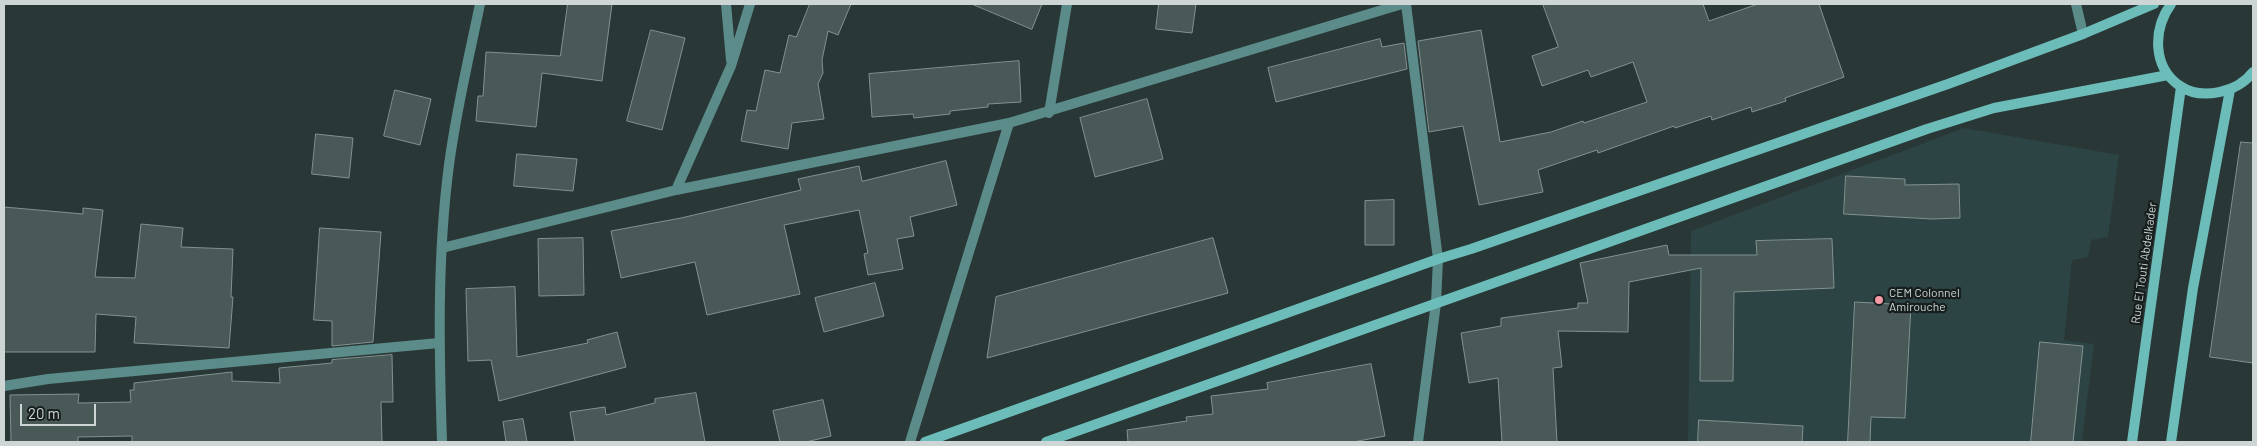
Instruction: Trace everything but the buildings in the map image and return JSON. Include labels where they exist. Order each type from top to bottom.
[{"type":"main road","points":[[925,442],[1438,258],[1471,249],[1948,84],[2083,34],[2154,4]]},
{"type":"main road","points":[[2171,4],[2162,17],[2157,44],[2168,74],[2181,87],[2197,92],[2216,93],[2230,90],[2247,80],[2253,72]]},
{"type":"main road","points":[[1046,442],[1927,129],[1994,108],[2168,74]]},
{"type":"main road","name":"Rue El Touti Abdelkader","points":[[2132,442],[2181,87]]},
{"type":"main road","points":[[2171,442],[2193,288],[2230,90]]},
{"type":"street","points":[[442,442],[439,343],[442,248],[449,163],[480,4]]},
{"type":"street","points":[[726,4],[731,66]]},
{"type":"street","points":[[676,190],[731,66],[750,4]]},
{"type":"street","points":[[1049,113],[1068,4]]},
{"type":"street","points":[[442,248],[676,190],[1010,123],[1049,113],[1402,4]]},
{"type":"street","points":[[1406,4],[1438,258],[1436,304],[1418,442]]},
{"type":"street","points":[[2076,4],[2083,34]]},
{"type":"street","points":[[910,442],[1010,123]]},
{"type":"street","points":[[4,386],[57,378],[439,343]]},
{"type":"shaded area","name":"CEM Colonnel Amirouche","points":[[1964,128],[2119,155],[2108,237],[2091,240],[2088,257],[2072,260],[2064,340],[2094,344],[2082,442],[1688,442],[1691,231]]},
{"type":"place","name":"CEM Colonnel Amirouche","points":[[1879,300]]}]
